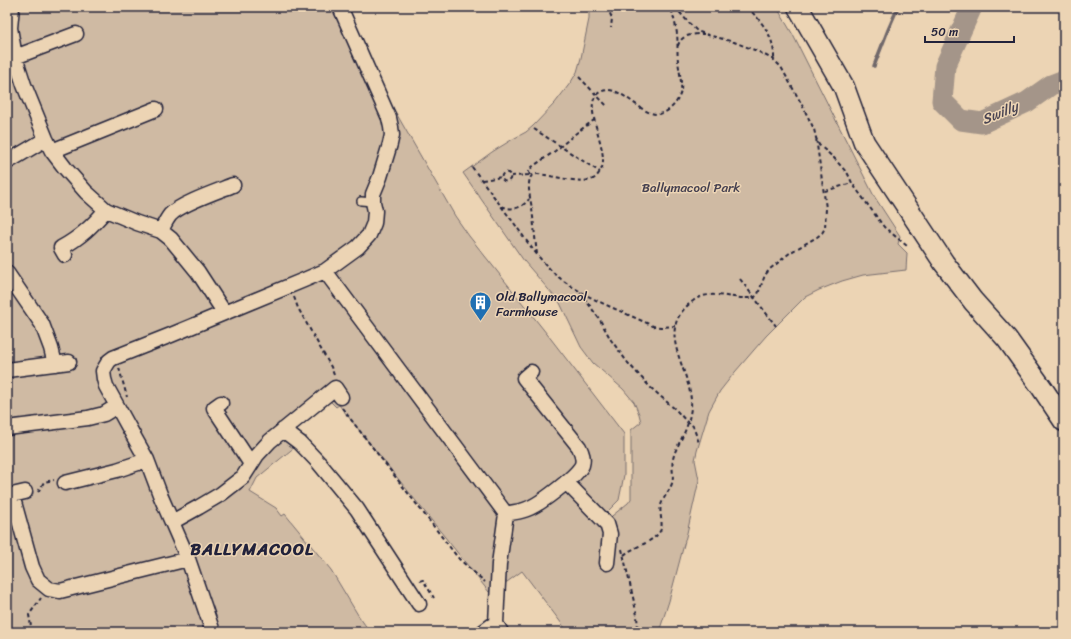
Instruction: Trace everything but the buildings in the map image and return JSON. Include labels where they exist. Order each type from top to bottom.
[{"type":"main road","points":[[798,7],[844,87],[864,142],[944,263],[973,301],[1007,339],[1064,421]]},
{"type":"street","points":[[12,7],[10,28],[15,57],[24,85],[49,145],[64,168],[86,192],[106,210],[161,231],[172,239],[198,272],[224,312]]},
{"type":"street","points":[[213,632],[188,559],[161,497],[147,460],[106,386],[103,371],[109,361],[117,356],[324,272],[358,247],[369,235],[374,224],[375,211],[367,202],[373,194],[380,177],[392,135],[391,127],[385,108],[340,7]]},
{"type":"street","points":[[15,57],[76,34]]},
{"type":"street","points":[[9,161],[49,145],[156,109]]},
{"type":"street","points":[[161,231],[165,221],[171,213],[180,207],[233,185]]},
{"type":"street","points":[[62,249],[93,225],[106,210]]},
{"type":"street","points":[[324,272],[506,514],[499,564],[498,628],[491,626],[483,632]]},
{"type":"street","points":[[7,273],[42,324],[55,364]]},
{"type":"street","points":[[7,370],[69,362]]},
{"type":"street","points":[[506,514],[528,509],[539,503],[578,472],[582,464],[583,454],[524,378],[531,372]]},
{"type":"street","points":[[172,522],[199,507],[243,477],[257,455],[270,441],[335,388],[342,397]]},
{"type":"street","points":[[221,403],[214,408],[251,464]]},
{"type":"street","points":[[7,428],[88,418],[104,414],[117,406]]},
{"type":"street","points":[[283,430],[300,443],[356,509],[419,604]]},
{"type":"street","points":[[61,481],[117,470],[147,460]]},
{"type":"street","points":[[566,482],[608,524],[610,534],[607,563]]},
{"type":"street","points":[[31,493],[12,495],[32,567],[38,580],[48,589],[60,591],[188,559]]},
{"type":"path","points":[[607,7],[612,18],[611,28]]},
{"type":"path","points":[[482,180],[502,177],[506,172],[510,176],[555,176],[575,180],[588,180],[593,178],[600,172],[603,161],[594,120],[593,102],[597,94],[606,90],[611,90],[620,94],[652,114],[665,112],[671,109],[676,103],[681,91],[681,83],[677,34],[671,7]]},
{"type":"path","points":[[675,7],[697,30],[708,35]]},
{"type":"path","points":[[747,7],[768,32],[775,52],[774,60]]},
{"type":"path","points":[[677,47],[680,40],[685,37],[698,34],[708,35],[734,42],[774,60],[784,73],[814,129],[824,192],[826,219],[825,228],[817,238],[790,252],[770,269],[765,275],[755,298]]},
{"type":"path","points":[[579,77],[608,107]]},
{"type":"path","points":[[530,175],[529,172],[532,167],[594,120]]},
{"type":"path","points":[[534,128],[560,147],[600,172]]},
{"type":"path","points":[[816,138],[819,145],[842,166],[852,183],[884,227],[907,246]]},
{"type":"path","points":[[472,167],[537,254],[561,279],[603,304],[653,326],[675,326]]},
{"type":"path","points":[[533,175],[530,177],[529,182],[537,254]]},
{"type":"path","points":[[502,177],[503,180],[508,181],[510,180],[510,176]]},
{"type":"path","points":[[824,192],[852,183]]},
{"type":"path","points":[[501,205],[507,209],[518,208],[527,203],[530,198]]},
{"type":"path","points":[[740,279],[776,326]]},
{"type":"path","points":[[578,290],[628,363],[651,388],[693,426],[699,443]]},
{"type":"path","points":[[293,292],[298,308],[331,367],[335,379]]},
{"type":"path","points":[[624,555],[630,550],[654,538],[661,529],[661,506],[673,479],[672,460],[688,423],[691,407],[691,396],[675,345],[675,326],[677,318],[694,300],[702,296],[717,295],[741,299],[755,298]]},
{"type":"path","points":[[342,397],[342,409],[459,559],[486,583],[491,583]]},
{"type":"path","points":[[31,493],[44,482],[61,481]]},
{"type":"path","points":[[609,542],[620,546],[624,555],[637,615],[638,632]]},
{"type":"path","points":[[32,632],[28,615],[44,595]]},
{"type":"green space","name":"Ballymacool Park","points":[[7,7],[340,7],[385,108],[392,106],[455,216],[624,434],[624,475],[619,500],[603,518],[607,520],[631,499],[631,430],[641,422],[639,414],[634,402],[623,389],[593,363],[581,347],[560,303],[524,261],[463,173],[492,152],[526,132],[555,103],[571,82],[577,72],[581,58],[589,19],[589,7],[775,7],[779,11],[793,35],[874,196],[900,236],[898,244],[907,253],[906,270],[863,275],[842,281],[805,297],[766,336],[720,391],[709,411],[697,451],[695,460],[699,480],[687,533],[659,632],[568,632],[522,571],[507,582],[498,583],[497,602],[339,405],[336,407],[330,401],[296,429],[301,435],[307,437],[257,478],[250,492],[276,508],[282,516],[285,514],[331,570],[370,632],[7,632]]},
{"type":"waterway","points":[[874,66],[898,7]]},
{"type":"waterway","name":"Swilly","points":[[972,7],[945,66],[942,101],[961,120],[982,123],[1027,102],[1051,85],[1064,80]]},
{"type":"place","name":"Old Ballymacool Farmhouse","points":[[480,322]]},
{"type":"district","name":"BALLYMACOOL","points":[[252,549]]}]
